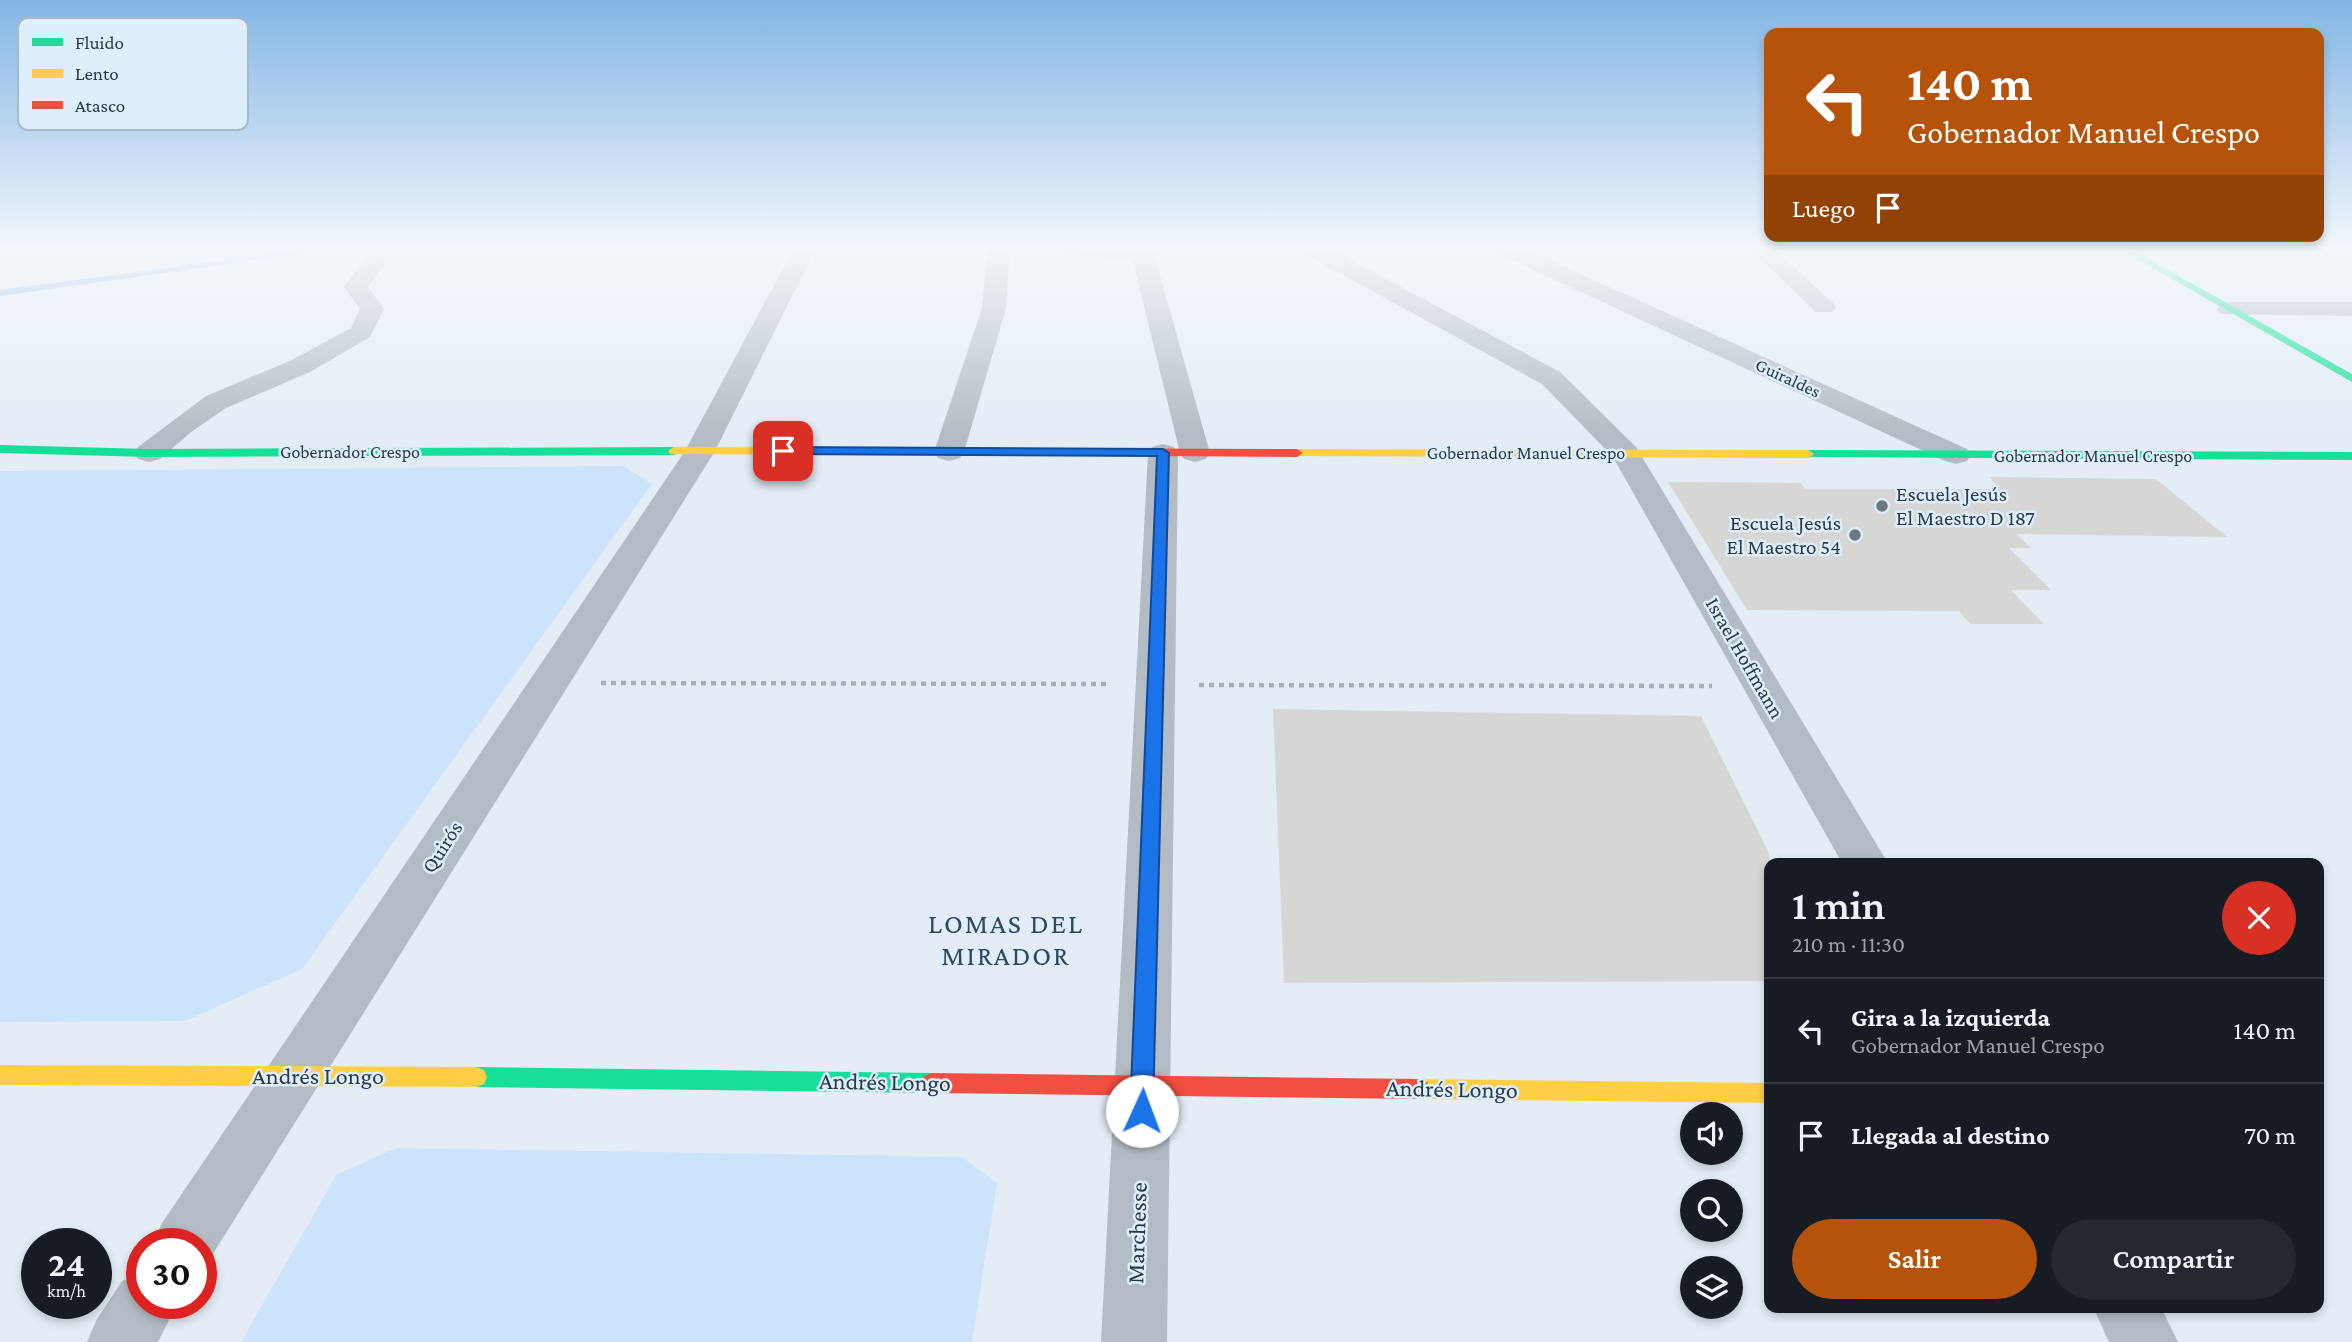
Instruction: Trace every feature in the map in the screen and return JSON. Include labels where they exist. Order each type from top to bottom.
[{"type":"street","points":[[149,453],[216,402],[301,366],[361,332],[371,311]]},
{"type":"street","name":"Quirós","points":[[194,1228],[700,451],[773,311]]},
{"type":"street","points":[[949,452],[993,311]]},
{"type":"street","name":"Marchesse","points":[[1134,1342],[1142,1085],[1179,453],[1158,311]]},
{"type":"street","name":"Israel Hoffmann","points":[[1427,311],[1551,378],[1625,453],[1862,858]]},
{"type":"street","name":"Guiraldes","points":[[1641,311],[1956,455]]},
{"type":"street","points":[[2232,311],[2352,379]]},
{"type":"street","name":"Gobernador Crespo","points":[[0,449],[149,453],[700,451]]},
{"type":"street","name":"Gobernador Manuel Crespo","points":[[700,451],[2352,456]]},
{"type":"street","name":"Andrés Longo","points":[[0,1074],[294,1075],[1764,1093]]},
{"type":"street","points":[[2128,1313],[2145,1342]]},
{"type":"street","points":[[120,1342],[135,1319]]},
{"type":"shaded area","points":[[624,466],[652,484],[302,969],[185,1021],[0,1022],[0,471]]},
{"type":"shaded area","points":[[397,1148],[962,1157],[997,1183],[972,1342],[241,1342],[337,1174]]},
{"type":"building","points":[[1989,477],[2156,479],[2227,537],[2017,534],[2031,548],[2009,548],[2051,590],[2011,590],[2044,624],[1970,624],[1959,611],[1747,610],[1668,482],[1801,483],[1805,489],[2000,489]]},
{"type":"building","points":[[1273,709],[1701,716],[1769,853],[1769,858],[1764,858],[1764,981],[1284,983]]},
{"type":"traffic: fast","points":[[2232,311],[2352,379]]},
{"type":"traffic: fast","points":[[0,449],[149,453],[674,451]]},
{"type":"traffic: fast","points":[[1808,454],[2352,456]]},
{"type":"traffic: fast","points":[[476,1077],[932,1083]]},
{"type":"traffic: slow","points":[[674,451],[987,452]]},
{"type":"traffic: slow","points":[[1297,453],[1808,454]]},
{"type":"traffic: slow","points":[[0,1075],[476,1077]]},
{"type":"traffic: slow","points":[[1419,1089],[1764,1093]]},
{"type":"traffic: jam","points":[[987,452],[1297,453]]},
{"type":"traffic: jam","points":[[932,1083],[1419,1089]]},
{"type":"place","name":"Escuela Jesús El Maestro D 187","points":[[1882,506]]},
{"type":"place","name":"Escuela Jesús El Maestro 54","points":[[1855,535]]},
{"type":"district","name":"LOMAS DEL MIRADOR","points":[[1006,939]]},
{"type":"route","points":[[783,451],[1163,453],[1142,1111]]}]
